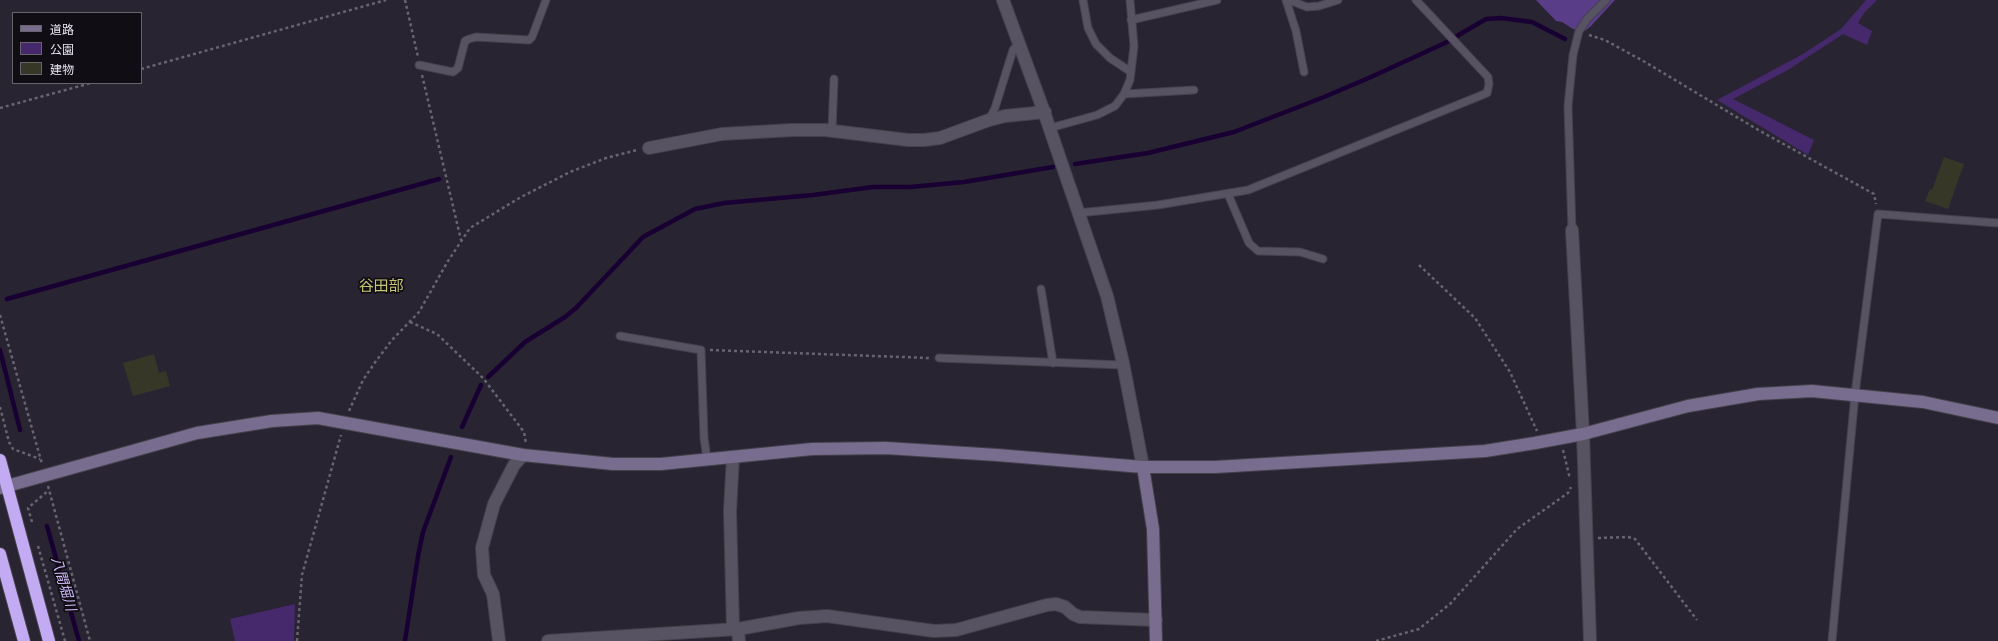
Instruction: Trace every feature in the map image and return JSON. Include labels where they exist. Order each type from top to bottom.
[{"type":"highway","points":[[0,460],[4,487],[48,641]]},
{"type":"highway","points":[[0,554],[24,641]]},
{"type":"street","points":[[1003,0],[1050,128],[1107,296],[1123,365],[1143,467],[1153,529],[1156,641]]},
{"type":"street","points":[[649,148],[722,134],[792,130],[832,131],[908,140],[924,140],[940,138],[989,120],[1005,116],[1044,112]]},
{"type":"street","points":[[1572,230],[1583,434],[1590,641]]},
{"type":"street","points":[[4,487],[202,432],[272,421],[318,418],[523,455],[612,464],[661,464],[812,450],[886,448],[997,455],[1143,467],[1214,468],[1478,451],[1542,442],[1583,434],[1688,406],[1758,394],[1812,390],[1923,402],[1998,418]]},
{"type":"street","points":[[499,641],[493,594],[484,575],[482,548],[494,504],[514,465],[523,455]]},
{"type":"street","points":[[733,457],[730,511],[736,633]]},
{"type":"street","points":[[548,641],[736,633],[799,618],[827,616],[934,631],[955,636],[1047,605],[1056,604],[1065,607],[1073,614],[1080,617],[1156,620]]},
{"type":"lane","points":[[419,65],[453,72],[458,68],[465,41],[476,37],[503,40],[529,40],[532,37],[546,0]]},
{"type":"lane","points":[[1083,0],[1088,28],[1096,44],[1110,58],[1131,72]]},
{"type":"lane","points":[[1050,128],[1097,115],[1115,106],[1124,94],[1131,72],[1134,46],[1130,0]]},
{"type":"lane","points":[[1131,20],[1217,0]]},
{"type":"lane","points":[[1287,0],[1307,7],[1319,6],[1338,0]]},
{"type":"lane","points":[[1287,0],[1296,31],[1304,72]]},
{"type":"lane","points":[[1078,213],[1228,194],[1248,190],[1487,93],[1489,84],[1488,77],[1417,0]]},
{"type":"lane","points":[[1572,230],[1568,89],[1573,55],[1579,31],[1587,19],[1606,0]]},
{"type":"lane","points":[[989,120],[995,108],[1013,50],[1019,43]]},
{"type":"lane","points":[[832,131],[834,79]]},
{"type":"lane","points":[[1124,94],[1194,90]]},
{"type":"lane","points":[[1228,194],[1249,243],[1258,250],[1300,252],[1323,259]]},
{"type":"lane","points":[[1832,641],[1855,394],[1878,214],[1998,223]]},
{"type":"lane","points":[[1041,289],[1053,363]]},
{"type":"lane","points":[[620,336],[701,350],[704,438],[707,459]]},
{"type":"lane","points":[[939,358],[1123,365]]},
{"type":"path","points":[[142,69],[386,0]]},
{"type":"path","points":[[405,0],[461,240]]},
{"type":"path","points":[[1579,31],[1605,40],[1645,62],[1760,131],[1874,194],[1878,214]]},
{"type":"path","points":[[0,108],[87,84]]},
{"type":"path","points":[[297,641],[302,575],[344,422],[367,374],[392,340],[419,312],[461,240],[470,228],[482,219],[570,172],[606,158],[649,148]]},
{"type":"path","points":[[1419,264],[1475,318],[1510,372],[1542,442]]},
{"type":"path","points":[[0,314],[90,641]]},
{"type":"path","points":[[410,322],[437,334],[483,378],[524,432],[526,444],[523,455]]},
{"type":"path","points":[[701,350],[939,358]]},
{"type":"path","points":[[0,407],[9,442],[13,449],[40,459]]},
{"type":"path","points":[[1376,641],[1419,629],[1451,603],[1517,529],[1568,493],[1571,487],[1570,475],[1560,438]]},
{"type":"path","points":[[32,525],[28,508],[49,490]]},
{"type":"path","points":[[1586,539],[1628,537],[1635,539],[1696,620]]},
{"type":"path","points":[[36,539],[65,641]]},
{"type":"green space","points":[[1866,0],[1877,0],[1864,13],[1858,23],[1872,31],[1867,45],[1843,34],[1788,70],[1733,99],[1814,140],[1808,155],[1717,100],[1803,54],[1841,29]]},
{"type":"green space","points":[[295,604],[294,641],[235,641],[230,619]]},
{"type":"shaded area","points":[[1536,0],[1615,0],[1585,31],[1573,29],[1562,22],[1556,21]]},
{"type":"building","points":[[1944,157],[1964,164],[1948,209],[1925,201],[1930,189],[1932,190]]},
{"type":"building","points":[[154,354],[159,373],[166,371],[170,386],[133,396],[123,363]]},
{"type":"waterway","points":[[1075,164],[1148,153],[1234,132],[1371,77],[1445,43],[1486,19],[1501,18],[1532,22],[1565,39]]},
{"type":"waterway","points":[[488,377],[525,342],[565,317],[576,308],[643,237],[695,209],[724,203],[813,195],[873,187],[910,187],[964,182],[1053,167]]},
{"type":"waterway","points":[[7,299],[439,179]]},
{"type":"waterway","name":"八間堀川","points":[[0,350],[20,430]]},
{"type":"waterway","points":[[462,427],[481,385]]},
{"type":"waterway","points":[[405,641],[423,532],[451,457]]},
{"type":"waterway","name":"八間堀川","points":[[47,526],[79,641]]},
{"type":"district","name":"谷田部","points":[[381,287]]}]
